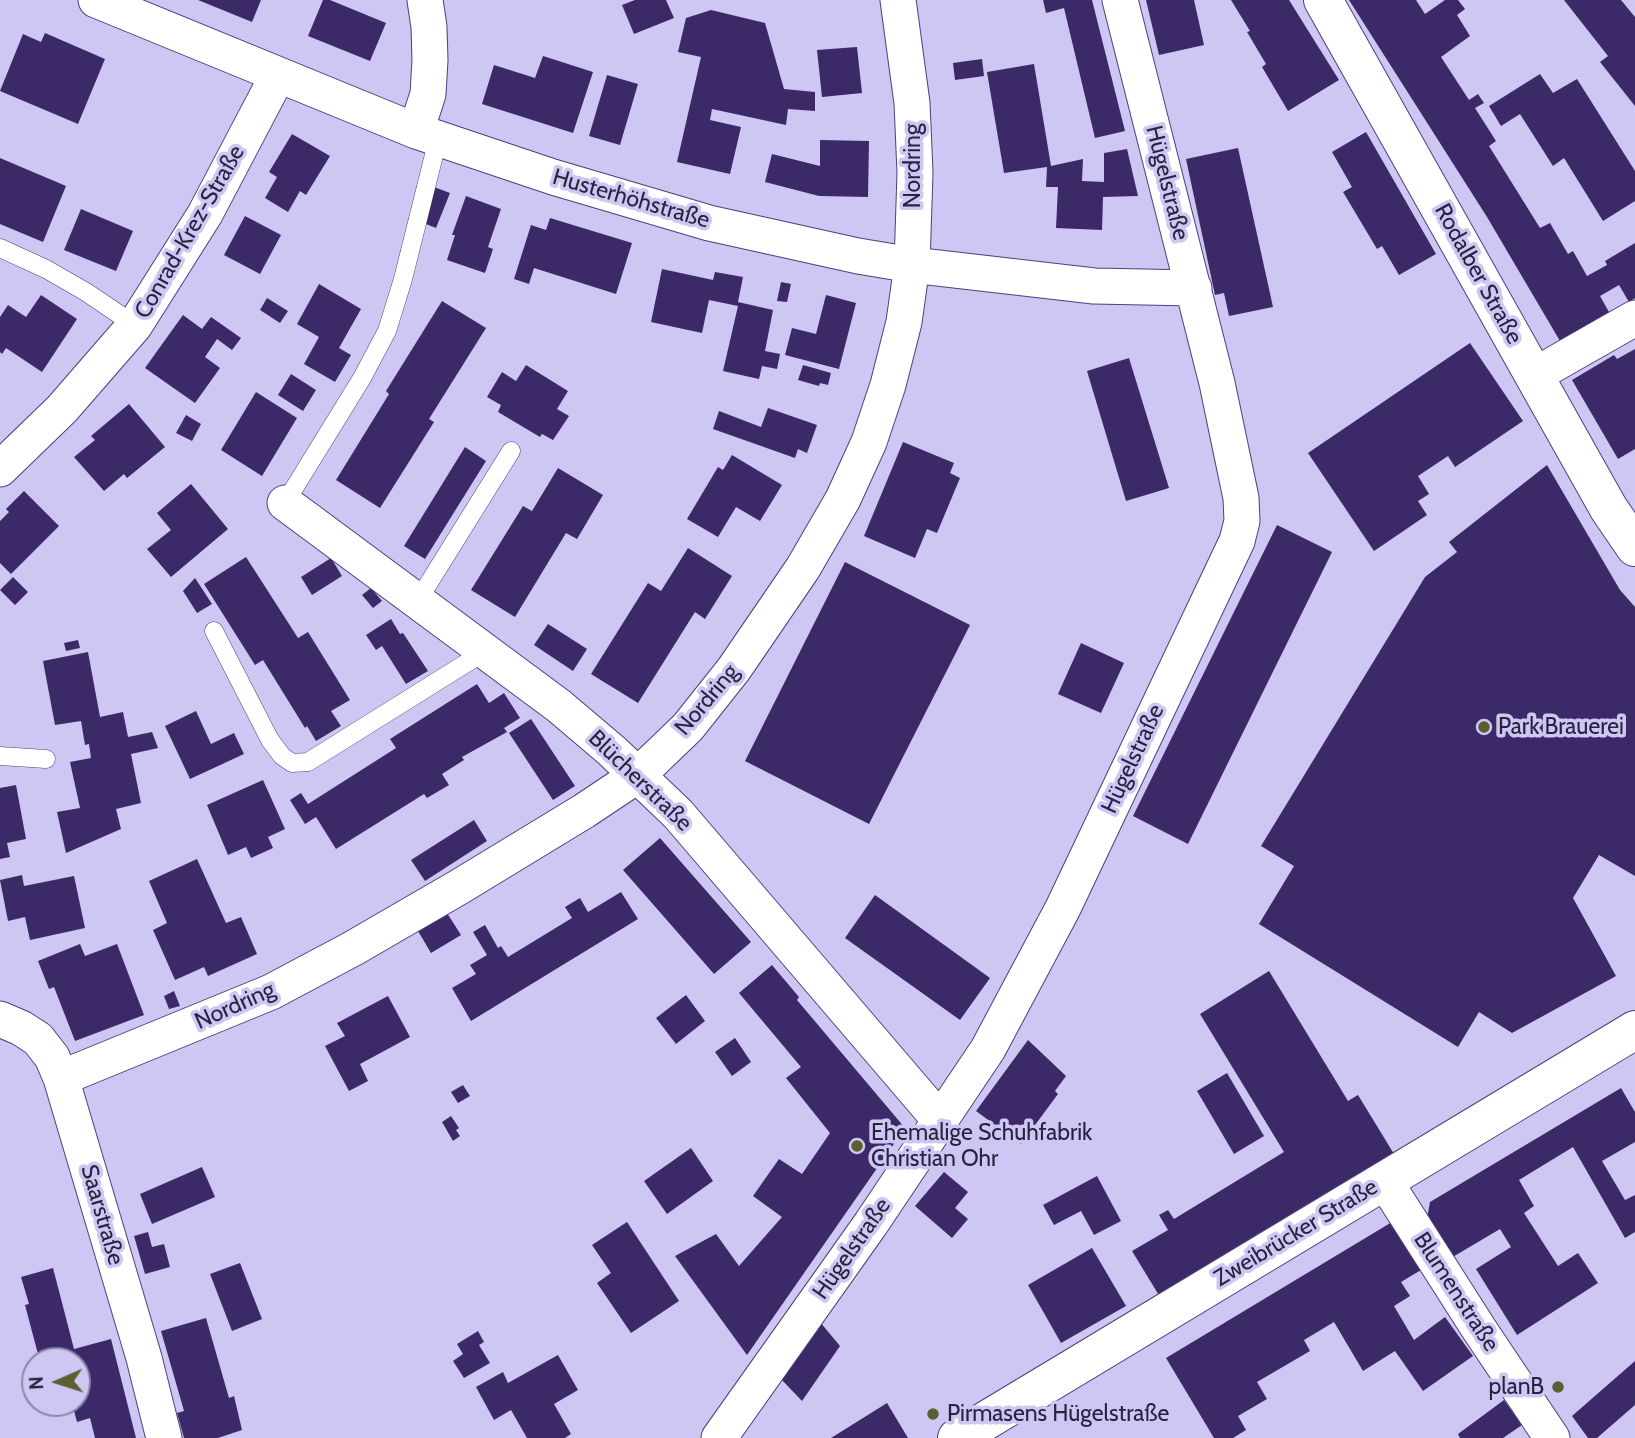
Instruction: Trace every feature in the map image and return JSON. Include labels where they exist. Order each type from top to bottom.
[{"type":"street","name":"Husterhöhstraße","points":[[96,0],[427,135],[553,177],[709,223],[858,257],[912,265],[1094,286],[1194,288]]},
{"type":"street","points":[[425,0],[429,27],[427,135]]},
{"type":"street","name":"Nordring","points":[[61,1078],[283,986],[459,887],[638,775],[688,727],[734,669],[803,568],[843,499],[869,442],[888,385],[904,322],[912,265],[915,173],[912,103],[898,0]]},
{"type":"street","name":"Hügelstraße","points":[[719,1438],[870,1225],[988,1049],[1063,908],[1237,541],[1242,521],[1241,498],[1194,288],[1120,0]]},
{"type":"street","name":"Rodalber Straße","points":[[1323,0],[1609,509],[1635,547]]},
{"type":"street","name":"Conrad-Krez-Straße","points":[[0,469],[62,409],[135,326],[205,214],[278,75]]},
{"type":"street","points":[[1535,376],[1635,318]]},
{"type":"street","name":"Blücherstraße","points":[[285,503],[559,706],[638,775],[678,814],[939,1119]]},
{"type":"street","name":"Saarstraße","points":[[0,1019],[38,1039],[52,1057],[61,1078],[144,1358],[164,1438]]},
{"type":"street","name":"Zweibrücker Straße","points":[[957,1438],[1635,1030]]},
{"type":"street","name":"Blumenstraße","points":[[1384,1180],[1552,1438]]},
{"type":"lane","points":[[285,503],[362,378],[387,331],[404,279],[427,135]]},
{"type":"lane","points":[[0,248],[46,269],[86,292],[135,326]]},
{"type":"lane","points":[[417,602],[510,452]]},
{"type":"lane","points":[[214,631],[270,740],[282,756],[292,763],[308,762],[484,652]]},
{"type":"lane","points":[[0,757],[46,759]]},
{"type":"building","points":[[198,0],[261,0],[252,22]]},
{"type":"building","points":[[323,0],[330,0],[386,23],[370,61],[308,36]]},
{"type":"building","points":[[635,0],[666,0],[674,18],[634,34],[622,5]]},
{"type":"building","points":[[1043,0],[1092,0],[1125,131],[1095,138],[1064,8],[1046,13]]},
{"type":"building","points":[[1146,0],[1194,0],[1204,45],[1159,55]]},
{"type":"building","points":[[1231,0],[1289,0],[1339,80],[1288,111],[1262,67],[1266,64]]},
{"type":"building","points":[[1349,0],[1416,0],[1425,14],[1445,0],[1458,0],[1465,9],[1457,15],[1470,36],[1441,57],[1469,100],[1478,94],[1484,103],[1475,108],[1496,141],[1489,146],[1540,228],[1550,223],[1568,254],[1573,251],[1587,276],[1607,265],[1605,261],[1635,243],[1635,298],[1629,302],[1619,285],[1600,296],[1609,312],[1560,341],[1487,217]]},
{"type":"building","points":[[1564,0],[1621,0],[1635,17],[1635,106],[1600,62],[1608,56]]},
{"type":"building","points":[[711,10],[765,23],[784,89],[815,92],[815,111],[788,109],[786,125],[712,109],[710,120],[741,127],[730,174],[677,162],[701,57],[678,52],[686,18]]},
{"type":"building","points":[[45,33],[105,59],[78,124],[0,91],[23,34],[41,42]]},
{"type":"building","points":[[857,47],[862,93],[822,97],[817,50]]},
{"type":"building","points":[[543,56],[593,72],[573,133],[482,104],[494,65],[535,78]]},
{"type":"building","points":[[982,59],[984,76],[955,80],[953,63]]},
{"type":"building","points":[[1034,64],[1051,166],[1083,159],[1082,181],[1104,182],[1104,153],[1127,149],[1138,196],[1103,197],[1102,230],[1056,228],[1058,187],[1046,187],[1047,167],[1004,173],[987,72]]},
{"type":"building","points":[[1540,74],[1553,93],[1577,79],[1635,171],[1635,201],[1603,221],[1564,158],[1553,166],[1520,114],[1501,126],[1489,106]]},
{"type":"building","points":[[607,75],[638,84],[620,145],[589,136]]},
{"type":"building","points":[[1366,132],[1436,254],[1399,275],[1382,246],[1377,249],[1343,192],[1352,187],[1332,152]]},
{"type":"building","points":[[292,134],[330,156],[306,195],[300,191],[288,212],[265,198],[277,177],[269,172]]},
{"type":"building","points":[[820,140],[869,141],[868,197],[819,196],[765,182],[772,154],[820,166]]},
{"type":"building","points":[[1238,148],[1273,307],[1229,316],[1224,293],[1215,295],[1186,159]]},
{"type":"building","points":[[0,158],[66,186],[43,242],[0,224]]},
{"type":"building","points":[[434,187],[450,193],[436,228],[421,222]]},
{"type":"building","points":[[466,196],[501,209],[488,247],[493,249],[485,273],[447,260],[455,235],[452,235]]},
{"type":"building","points":[[81,209],[133,231],[116,271],[64,250]]},
{"type":"building","points":[[245,216],[281,235],[260,274],[224,255]]},
{"type":"building","points":[[550,218],[632,243],[616,294],[534,268],[529,284],[514,279],[531,225],[546,230]]},
{"type":"building","points":[[662,269],[713,280],[715,272],[743,277],[738,302],[773,310],[765,351],[780,354],[777,369],[762,366],[759,379],[723,371],[738,306],[709,300],[702,333],[651,322]]},
{"type":"building","points":[[781,282],[791,284],[787,302],[777,301]]},
{"type":"building","points":[[319,284],[361,309],[339,348],[351,355],[335,382],[304,364],[319,337],[297,324]]},
{"type":"building","points":[[41,295],[77,319],[42,372],[6,348],[2,354],[0,352],[0,317],[8,305],[26,317]]},
{"type":"building","points":[[826,295],[856,303],[839,369],[785,355],[792,328],[816,334]]},
{"type":"building","points":[[267,298],[288,311],[280,323],[260,310]]},
{"type":"building","points":[[442,301],[486,328],[429,419],[434,422],[380,508],[336,480],[389,394],[386,391]]},
{"type":"building","points":[[183,315],[202,329],[211,317],[241,338],[232,350],[217,339],[205,357],[220,368],[195,403],[145,368]]},
{"type":"building","points":[[1470,343],[1523,421],[1455,467],[1448,456],[1418,476],[1429,494],[1418,501],[1427,515],[1374,551],[1308,453]]},
{"type":"building","points":[[1635,349],[1635,449],[1618,459],[1572,380],[1614,355],[1617,359]]},
{"type":"building","points":[[1129,358],[1169,488],[1126,501],[1087,371]]},
{"type":"building","points":[[526,365],[568,391],[557,409],[569,416],[553,440],[542,434],[540,437],[498,412],[501,405],[487,397],[502,372],[516,381]]},
{"type":"building","points":[[803,365],[831,373],[828,385],[820,383],[819,386],[798,380]]},
{"type":"building","points":[[291,374],[316,390],[303,411],[278,395]]},
{"type":"building","points":[[256,392],[297,418],[262,476],[221,450]]},
{"type":"building","points":[[129,404],[165,447],[127,478],[124,474],[104,491],[74,457],[95,440],[91,436]]},
{"type":"building","points":[[768,408],[817,425],[807,453],[798,449],[795,458],[713,429],[719,411],[761,427]]},
{"type":"building","points":[[186,415],[201,424],[192,441],[176,433]]},
{"type":"building","points":[[903,442],[954,463],[950,473],[960,478],[937,533],[927,529],[915,558],[864,536]]},
{"type":"building","points":[[465,447],[486,461],[425,559],[404,546]]},
{"type":"building","points":[[732,455],[782,485],[760,521],[736,507],[718,537],[687,519],[718,467],[723,470]]},
{"type":"building","name":"Park Brauerei","points":[[1547,465],[1620,590],[1635,607],[1635,876],[1599,855],[1573,898],[1616,976],[1512,1033],[1479,1012],[1458,1047],[1259,924],[1294,866],[1261,846],[1425,577],[1457,552],[1449,542]]},
{"type":"building","points":[[558,468],[603,495],[577,539],[566,533],[515,617],[471,590],[523,506],[532,511]]},
{"type":"building","points":[[191,484],[228,529],[171,577],[147,549],[171,530],[157,513]]},
{"type":"building","points":[[24,491],[59,526],[11,574],[0,563],[0,521],[9,512],[6,509]]},
{"type":"building","points":[[1277,525],[1332,552],[1188,844],[1133,816]]},
{"type":"building","points":[[688,548],[732,576],[705,619],[695,612],[638,703],[591,674],[648,583],[661,591]]},
{"type":"building","points":[[246,557],[298,638],[308,632],[350,700],[331,711],[341,726],[316,741],[263,660],[255,665],[204,584]]},
{"type":"building","points":[[331,558],[342,576],[312,595],[301,577]]},
{"type":"building","points":[[845,562],[970,625],[869,824],[745,761]]},
{"type":"building","points":[[13,577],[28,592],[15,605],[0,590]]},
{"type":"building","points":[[195,578],[212,604],[197,613],[183,591]]},
{"type":"building","points":[[371,588],[382,601],[373,608],[362,595]]},
{"type":"building","points":[[391,619],[428,671],[406,684],[382,646],[376,650],[366,635]]},
{"type":"building","points":[[548,624],[587,649],[573,671],[534,645]]},
{"type":"building","points":[[78,640],[80,648],[66,651],[64,643]]},
{"type":"building","points":[[1081,643],[1124,663],[1101,713],[1058,694]]},
{"type":"building","points":[[88,652],[100,717],[123,712],[128,737],[152,732],[158,748],[131,754],[141,803],[116,809],[121,829],[66,853],[57,812],[80,808],[70,762],[91,758],[89,744],[85,745],[81,721],[55,725],[43,661]]},
{"type":"building","points":[[477,684],[489,703],[504,693],[520,718],[504,728],[507,732],[462,757],[464,760],[442,774],[449,785],[427,798],[424,794],[336,849],[316,817],[305,824],[290,800],[301,793],[308,804],[396,748],[390,739]]},
{"type":"building","points":[[196,711],[211,744],[234,733],[244,754],[190,779],[165,726]]},
{"type":"building","points":[[531,719],[575,786],[553,800],[509,733]]},
{"type":"building","points":[[263,780],[285,829],[268,837],[273,848],[251,858],[246,847],[228,855],[207,805]]},
{"type":"building","points":[[16,785],[26,839],[7,843],[10,857],[0,859],[0,788]]},
{"type":"building","points":[[474,820],[487,841],[425,881],[411,860]]},
{"type":"building","points":[[660,838],[751,942],[714,974],[623,870]]},
{"type":"building","points":[[197,859],[226,923],[241,917],[257,954],[208,976],[204,967],[175,980],[153,930],[167,923],[149,881]]},
{"type":"building","points":[[22,875],[24,886],[74,876],[85,928],[30,940],[25,917],[8,921],[0,880]]},
{"type":"building","points":[[621,892],[638,919],[471,1021],[452,988],[476,974],[470,965],[487,955],[473,932],[485,925],[498,948],[501,946],[508,957],[572,918],[565,907],[580,898],[588,912]]},
{"type":"building","points":[[875,895],[990,978],[960,1020],[845,938]]},
{"type":"building","points":[[447,913],[461,935],[431,953],[418,931]]},
{"type":"building","points":[[80,944],[85,956],[117,944],[144,1015],[75,1041],[54,987],[49,989],[38,961]]},
{"type":"building","points":[[772,965],[799,997],[797,1000],[905,1128],[747,1355],[675,1256],[716,1234],[739,1266],[782,1217],[753,1196],[779,1159],[802,1174],[830,1133],[786,1078],[801,1067],[739,993]]},
{"type":"building","points":[[1269,971],[1348,1101],[1358,1095],[1394,1154],[1160,1297],[1132,1251],[1168,1230],[1159,1215],[1168,1210],[1174,1219],[1284,1152],[1200,1014]]},
{"type":"building","points":[[174,991],[180,1006],[169,1009],[164,996]]},
{"type":"building","points":[[686,995],[705,1021],[676,1044],[656,1018]]},
{"type":"building","points":[[388,996],[410,1037],[360,1064],[368,1081],[349,1091],[325,1046],[345,1036],[337,1023]]},
{"type":"building","points":[[735,1038],[751,1062],[732,1076],[715,1052]]},
{"type":"building","points":[[1028,1040],[1066,1076],[1055,1091],[1058,1094],[1021,1144],[976,1111]]},
{"type":"building","points":[[1227,1073],[1264,1136],[1234,1154],[1197,1091]]},
{"type":"building","points":[[463,1085],[470,1096],[458,1103],[451,1092]]},
{"type":"building","points":[[1621,1088],[1635,1112],[1635,1142],[1602,1161],[1625,1200],[1635,1195],[1635,1232],[1625,1238],[1573,1147],[1519,1180],[1534,1206],[1524,1213],[1558,1266],[1578,1253],[1598,1283],[1517,1335],[1476,1269],[1511,1247],[1500,1229],[1451,1258],[1427,1219],[1430,1202]]},
{"type":"building","points":[[451,1116],[459,1128],[456,1130],[460,1136],[453,1141],[442,1122]]},
{"type":"building","points":[[691,1148],[713,1181],[667,1214],[644,1181]]},
{"type":"building","points":[[202,1167],[215,1197],[152,1224],[140,1194]]},
{"type":"building","points":[[944,1172],[968,1192],[955,1208],[968,1219],[952,1238],[915,1206]]},
{"type":"building","points":[[1097,1176],[1121,1221],[1094,1235],[1081,1211],[1054,1225],[1043,1205]]},
{"type":"building","points":[[627,1222],[679,1301],[631,1333],[597,1283],[611,1273],[592,1245]]},
{"type":"building","points":[[1392,1222],[1421,1270],[1401,1282],[1410,1296],[1394,1306],[1414,1340],[1445,1317],[1473,1356],[1423,1391],[1395,1351],[1363,1371],[1334,1322],[1304,1340],[1310,1351],[1257,1382],[1267,1399],[1238,1416],[1246,1430],[1233,1438],[1214,1438],[1166,1358]]},
{"type":"building","points":[[148,1232],[152,1247],[164,1244],[170,1267],[145,1274],[134,1236]]},
{"type":"building","points":[[1092,1248],[1126,1306],[1061,1343],[1028,1285]]},
{"type":"building","points":[[240,1263],[262,1319],[232,1331],[210,1274]]},
{"type":"building","points":[[53,1268],[73,1347],[36,1347],[25,1305],[29,1304],[21,1277]]},
{"type":"building","points":[[206,1318],[229,1398],[234,1396],[242,1430],[218,1438],[184,1438],[177,1413],[184,1411],[161,1331]]},
{"type":"building","points":[[820,1322],[840,1346],[802,1401],[781,1379]]},
{"type":"building","points":[[478,1331],[484,1342],[479,1345],[490,1363],[464,1378],[453,1361],[463,1354],[457,1344]]},
{"type":"building","points":[[111,1339],[136,1438],[95,1438],[90,1418],[77,1422],[76,1417],[91,1417],[91,1347],[81,1347]]},
{"type":"building","points":[[558,1355],[578,1390],[554,1404],[571,1434],[565,1438],[527,1438],[511,1410],[494,1420],[476,1387],[503,1372],[508,1383]]},
{"type":"building","points":[[1635,1361],[1635,1405],[1597,1438],[1588,1438],[1572,1416]]},
{"type":"building","points":[[1504,1400],[1522,1425],[1503,1438],[1460,1438],[1458,1434]]},
{"type":"building","points":[[887,1403],[908,1438],[831,1438]]},
{"type":"place","name":"Park Brauerei","points":[[1484,727]]},
{"type":"place","name":"Ehemalige Schuhfabrik Christian Ohr","points":[[857,1146]]},
{"type":"place","name":"planB","points":[[1558,1387]]},
{"type":"place","name":"Pirmasens Hügelstraße","points":[[933,1414]]}]
